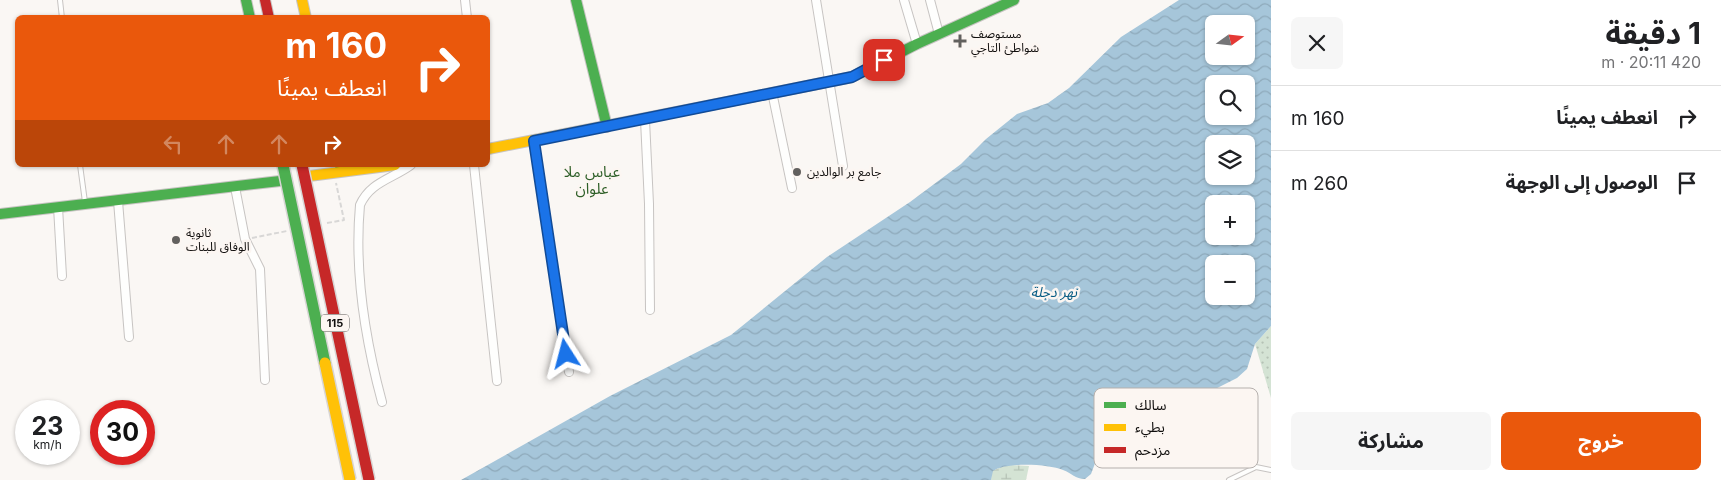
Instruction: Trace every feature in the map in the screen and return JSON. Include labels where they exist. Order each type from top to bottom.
[{"type":"main road","points":[[246,0],[249,15]]},
{"type":"main road","points":[[265,0],[268,15]]},
{"type":"main road","points":[[302,0],[305,15]]},
{"type":"main road","points":[[576,0],[607,127]]},
{"type":"main road","points":[[490,150],[852,77],[917,44],[1014,0]]},
{"type":"main road","name":"115","points":[[283,167],[350,480]]},
{"type":"main road","name":"115","points":[[302,167],[369,480]]},
{"type":"main road","points":[[309,176],[338,169],[366,167]]},
{"type":"main road","points":[[0,214],[280,181]]},
{"type":"street","points":[[465,0],[467,15]]},
{"type":"street","points":[[816,0],[843,166]]},
{"type":"street","points":[[904,0],[917,44]]},
{"type":"street","points":[[930,0],[939,34]]},
{"type":"street","points":[[772,92],[792,188]]},
{"type":"street","points":[[645,120],[649,204],[650,310]]},
{"type":"street","points":[[534,141],[569,372]]},
{"type":"street","points":[[382,402],[370,358],[362,302],[360,205],[364,194],[371,187],[407,167]]},
{"type":"street","points":[[474,167],[497,380]]},
{"type":"street","points":[[235,187],[245,239],[260,269],[265,380]]},
{"type":"street","points":[[118,200],[129,337]]},
{"type":"street","points":[[58,207],[62,276]]},
{"type":"lane","points":[[60,0],[62,15]]},
{"type":"lane","points":[[80,167],[85,204]]},
{"type":"lane","points":[[1258,467],[1271,470]]},
{"type":"lane","points":[[1229,480],[1254,468]]},
{"type":"path","points":[[321,224],[344,220],[338,169]]},
{"type":"path","points":[[264,236],[291,230]]},
{"type":"green space","points":[[1271,326],[1271,398],[1255,344]]},
{"type":"green space","points":[[1011,465],[1029,466],[1026,480],[991,480],[992,471]]},
{"type":"water","name":"نهر دجلة","points":[[1179,0],[1271,0],[1271,326],[1255,344],[1247,369],[1237,378],[1217,388],[1094,388],[1094,466],[1091,474],[1085,479],[1056,468],[1038,465],[1017,465],[993,471],[991,480],[461,480],[610,396],[731,335],[827,257],[910,202],[961,164],[986,139],[1017,114],[1048,103],[1069,88],[1121,37]]},
{"type":"traffic: fast","points":[[246,0],[249,15]]},
{"type":"traffic: fast","points":[[576,0],[607,127]]},
{"type":"traffic: fast","points":[[807,86],[852,77],[917,44],[1014,0]]},
{"type":"traffic: fast","points":[[283,167],[325,363]]},
{"type":"traffic: fast","points":[[340,167],[341,171]]},
{"type":"traffic: fast","points":[[0,214],[280,181]]},
{"type":"traffic: slow","points":[[302,0],[305,15]]},
{"type":"traffic: slow","points":[[490,149],[807,86]]},
{"type":"traffic: slow","points":[[309,176],[379,167]]},
{"type":"traffic: slow","points":[[325,363],[350,480]]},
{"type":"traffic: jam","points":[[265,0],[268,15]]},
{"type":"traffic: jam","points":[[302,167],[369,480]]},
{"type":"place","name":"مستوصف شواطئ التاجي","points":[[960,41]]},
{"type":"place","name":"جامع بر الوالدين","points":[[797,172]]},
{"type":"place","name":"ثانوية الوفاق للبنات","points":[[176,240]]},
{"type":"district","name":"عباس ملا علوان","points":[[592,180]]},
{"type":"route","points":[[566,354],[534,141],[852,77],[884,60]]}]
